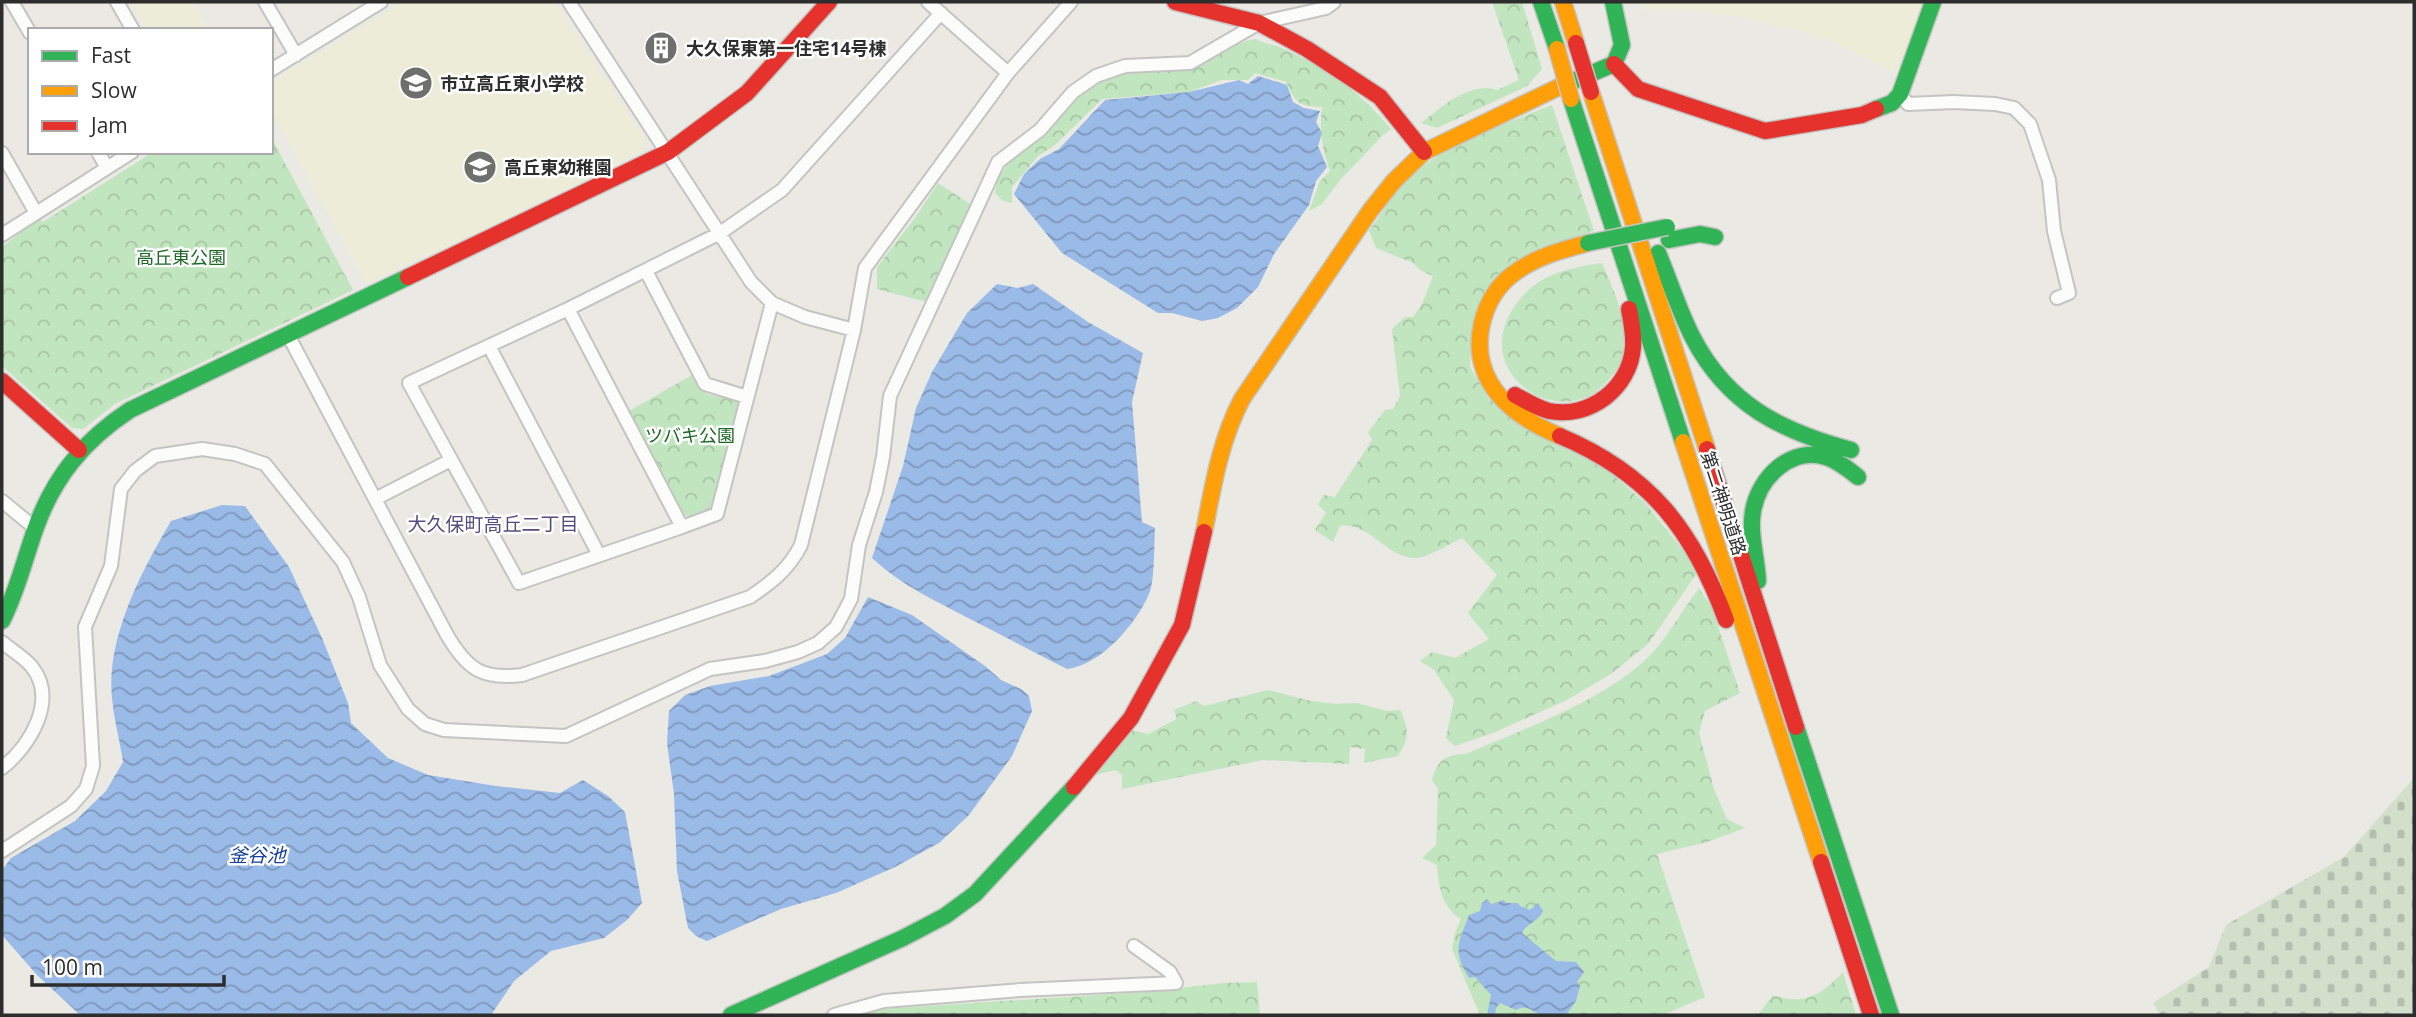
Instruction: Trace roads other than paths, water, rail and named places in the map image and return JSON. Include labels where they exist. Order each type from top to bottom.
[{"type":"main road","points":[[2,621],[15,594],[35,528],[55,486],[79,450],[105,425],[130,410],[668,152],[747,93],[829,2]]},
{"type":"main road","points":[[1175,2],[1259,23],[1307,49],[1380,97],[1424,152]]},
{"type":"main road","name":"第二神明道路","points":[[1541,2],[1786,768],[1843,927],[1871,1015]]},
{"type":"main road","name":"第二神明道路","points":[[1563,2],[1891,1015]]},
{"type":"main road","points":[[742,1013],[945,916],[975,894],[1065,797],[1131,718],[1182,625],[1221,449],[1230,422],[1250,387],[1370,211],[1394,181],[1424,152],[1614,64],[1622,45],[1613,2]]},
{"type":"main road","points":[[1614,64],[1638,89],[1765,131],[1862,115],[1892,103],[1900,94],[1933,2]]},
{"type":"main road","points":[[1614,158],[1642,213],[1693,338],[1723,384],[1740,402],[1775,425],[1816,442],[1851,450]]},
{"type":"main road","points":[[1703,221],[1668,234],[1590,250],[1559,250],[1522,266],[1504,281],[1484,313],[1479,332],[1479,354],[1485,374],[1501,400],[1516,413],[1616,467],[1649,492],[1692,543],[1709,574],[1786,768]]},
{"type":"main road","points":[[1668,234],[1715,237]]},
{"type":"main road","points":[[1590,250],[1531,276],[1507,296],[1492,325],[1492,358],[1499,376],[1508,391],[1534,408],[1555,414],[1582,411],[1601,402],[1620,382],[1632,358],[1633,331],[1627,302],[1626,264]]},
{"type":"main road","points":[[2,381],[79,450]]},
{"type":"main road","points":[[1759,614],[1758,565],[1752,533],[1753,511],[1769,477],[1781,464],[1800,456],[1818,455],[1839,462],[1858,477]]},
{"type":"street","points":[[12,2],[28,30]]},
{"type":"street","points":[[117,2],[132,28]]},
{"type":"street","points":[[265,2],[296,55]]},
{"type":"street","points":[[273,69],[381,2]]},
{"type":"street","points":[[569,2],[751,282],[772,303],[805,317],[853,330]]},
{"type":"street","points":[[928,2],[1008,73]]},
{"type":"street","points":[[289,335],[460,657],[470,667],[502,678],[522,675],[750,597],[773,582],[791,563],[801,544],[853,330],[865,268],[1008,73],[1071,2]]},
{"type":"street","points":[[2,852],[71,806],[86,789],[93,766],[85,627],[111,566],[121,489],[135,471],[155,456],[202,449],[235,454],[265,464],[344,562],[359,597],[380,665],[408,709],[425,724],[444,730],[566,736],[710,669],[765,661],[818,643],[836,627],[851,599],[859,545],[881,468],[890,396],[998,162],[1041,130],[1073,92],[1096,76],[1125,66],[1190,63],[1259,23],[1326,8],[1334,2]]},
{"type":"street","points":[[772,303],[717,514],[519,583],[409,383],[568,309],[720,233],[782,190],[941,13]]},
{"type":"street","points":[[1900,94],[1908,104],[1954,102],[2014,108],[2029,124],[2049,180],[2054,232],[2069,293],[2057,298]]},
{"type":"street","points":[[2,153],[36,213]]},
{"type":"street","points":[[99,154],[107,168]]},
{"type":"street","points":[[2,235],[129,154]]},
{"type":"street","points":[[646,271],[705,384],[747,397]]},
{"type":"street","points":[[568,309],[682,527]]},
{"type":"street","points":[[489,346],[599,555]]},
{"type":"street","points":[[375,499],[451,460]]},
{"type":"street","points":[[2,500],[35,528]]},
{"type":"street","points":[[2,642],[32,666],[44,688],[40,717],[13,760],[2,768]]},
{"type":"street","points":[[834,1015],[884,1001],[1020,990],[1176,983],[1170,972],[1135,946]]},
{"type":"water","points":[[1258,76],[1287,85],[1293,102],[1304,108],[1320,111],[1316,122],[1322,133],[1318,146],[1327,167],[1316,181],[1309,205],[1274,254],[1258,287],[1237,308],[1218,318],[1202,321],[1172,313],[1158,313],[1062,253],[1014,194],[1024,174],[1040,159],[1059,149],[1105,100],[1189,92],[1239,80],[1248,84]]},
{"type":"water","points":[[997,284],[1018,288],[1033,284],[1088,322],[1143,353],[1132,402],[1142,522],[1155,528],[1151,588],[1143,606],[1116,641],[1092,660],[1067,669],[921,593],[872,558],[903,466],[916,408],[932,372],[967,313]]},
{"type":"water","name":"釜谷池","points":[[222,505],[245,506],[289,567],[348,703],[351,723],[388,758],[428,775],[496,786],[560,793],[583,780],[608,796],[625,812],[642,903],[627,920],[604,938],[551,951],[514,981],[491,1015],[80,1015],[37,975],[2,935],[2,870],[11,858],[75,821],[106,791],[123,762],[113,706],[112,675],[114,652],[128,606],[171,521]]},
{"type":"water","points":[[868,597],[912,615],[1001,680],[1021,689],[1029,696],[1032,711],[1012,756],[969,815],[939,843],[895,867],[836,893],[781,909],[707,941],[696,936],[688,928],[677,871],[674,794],[667,743],[669,711],[685,695],[710,686],[769,676],[827,654],[845,638]]},
{"type":"water","points":[[1487,899],[1492,905],[1503,900],[1507,903],[1518,903],[1530,910],[1538,903],[1543,911],[1522,933],[1556,961],[1576,962],[1584,972],[1577,982],[1580,986],[1576,1001],[1566,1015],[1545,1016],[1527,1008],[1516,1010],[1500,1003],[1495,1015],[1487,1015],[1491,995],[1475,977],[1469,978],[1460,960],[1458,947],[1469,915],[1480,911],[1482,903]]},
{"type":"place","name":"大久保東第一住宅14号棟","points":[[661,48]]},
{"type":"place","name":"市立高丘東小学校","points":[[416,83]]},
{"type":"place","name":"高丘東幼稚園","points":[[480,167]]},
{"type":"district","name":"大久保町高丘二丁目","points":[[493,524]]},
{"type":"park label","name":"高丘東公園","points":[[181,257]]},
{"type":"park label","name":"ツバキ公園","points":[[690,435]]}]
